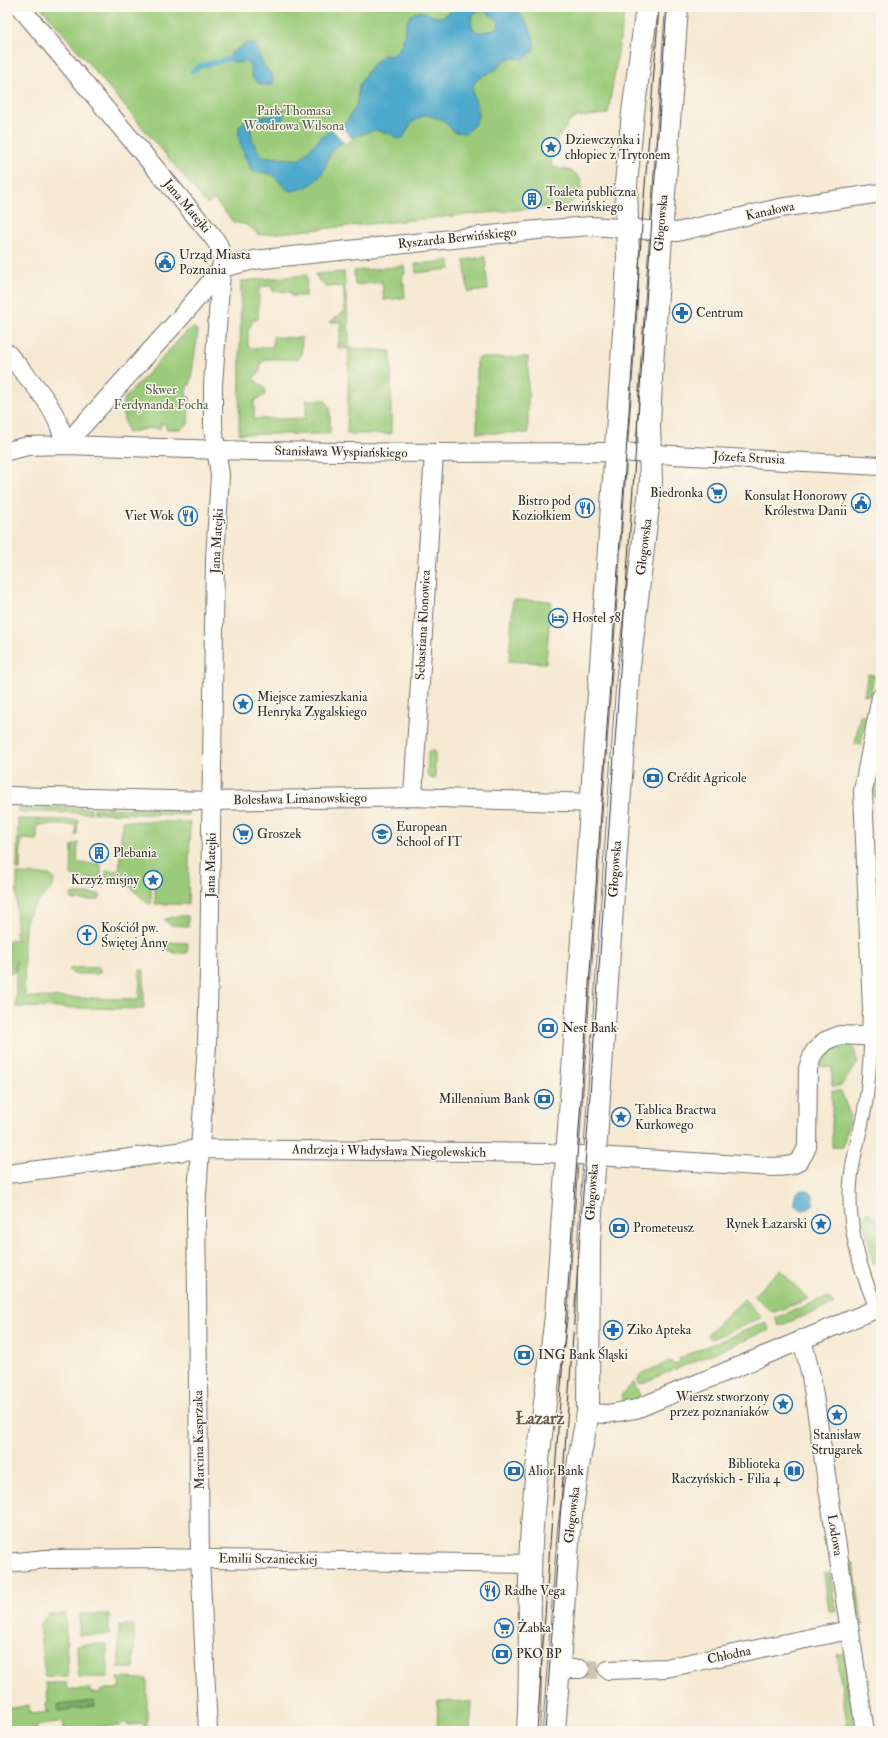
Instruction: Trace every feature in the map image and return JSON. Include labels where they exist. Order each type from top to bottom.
[{"type":"street","name":"Jana Matejki","points":[[20,7],[214,237],[220,251],[222,268],[214,360],[213,427],[220,475],[215,559],[207,1044],[200,1148]]},
{"type":"street","name":"Głogowska","points":[[528,1731],[531,1670],[530,1564],[538,1459],[556,1316],[593,803],[626,303],[628,258],[626,184],[628,157],[647,7]]},
{"type":"street","name":"Głogowska","points":[[554,1731],[569,1669],[569,1529],[579,1460],[588,1413],[588,1242],[628,675],[648,518],[651,481],[649,417],[677,7]]},
{"type":"street","name":"Kanałowa","points":[[661,230],[677,232],[780,208],[881,193]]},
{"type":"street","name":"Ryszarda Berwińskiego","points":[[222,268],[254,260],[537,230],[591,226],[661,230]]},
{"type":"street","name":"Ryszarda Berwińskiego","points":[[214,237],[231,250],[254,260]]},
{"type":"street","points":[[65,445],[181,317],[222,268]]},
{"type":"street","points":[[7,353],[48,402],[61,427],[65,445]]},
{"type":"street","name":"Stanisława Wyspiańskiego","points":[[7,451],[28,446],[65,445],[434,453],[616,452]]},
{"type":"street","name":"Józefa Strusia","points":[[616,452],[881,466]]},
{"type":"street","name":"Sebastiana Klonowica","points":[[413,797],[434,453]]},
{"type":"street","points":[[588,1413],[606,1414],[636,1409],[802,1339],[880,1311],[863,1274],[856,1248],[851,1222],[850,1186],[857,1141],[864,1113],[876,1037],[872,1010],[863,791],[881,697]]},
{"type":"street","name":"Bolesława Limanowskiego","points":[[7,796],[212,801],[413,797],[593,803]]},
{"type":"street","name":"Andrzeja i Władysława Niegolewskich","points":[[7,1174],[200,1148],[567,1154],[772,1168],[792,1166],[802,1159],[807,1147],[808,1068],[814,1052],[825,1041],[840,1035],[876,1037]]},
{"type":"street","name":"Marcina Kasprzaka","points":[[200,1148],[196,1251],[200,1558],[208,1731]]},
{"type":"street","name":"Lodowa","points":[[802,1339],[810,1376],[865,1731]]},
{"type":"street","name":"Emilii Sczanieckiej","points":[[7,1563],[46,1560],[200,1558],[530,1564]]},
{"type":"street","name":"Chłodna","points":[[608,1670],[666,1668],[849,1630]]},
{"type":"green space","name":"Park Thomasa Woodrowa Wilsona","points":[[41,7],[625,8],[608,114],[577,117],[570,121],[551,147],[550,154],[552,167],[574,172],[580,178],[582,187],[578,195],[567,205],[258,235],[248,226],[241,223],[234,223],[214,199],[207,204]]},
{"type":"green space","points":[[485,257],[488,290],[468,292],[464,260]]},
{"type":"green space","points":[[450,261],[451,269],[416,273],[415,264]]},
{"type":"green space","points":[[404,266],[405,274],[403,275],[402,283],[404,283],[405,298],[384,300],[382,282],[355,285],[354,271]]},
{"type":"green space","points":[[344,272],[349,348],[391,351],[391,434],[347,434],[349,349],[338,348],[342,322],[330,322],[345,311],[343,286],[326,287],[320,282],[315,274]]},
{"type":"green space","points":[[307,275],[306,296],[291,296],[291,292],[273,291],[271,286],[262,286],[259,288],[258,319],[254,319],[248,330],[248,347],[258,349],[260,347],[273,347],[273,337],[302,338],[301,356],[298,359],[266,359],[260,364],[260,372],[253,378],[265,389],[265,395],[254,401],[254,419],[306,418],[306,400],[325,400],[330,408],[330,434],[239,434],[241,281]]},
{"type":"green space","name":"Skwer Ferdynanda Focha","points":[[193,328],[196,329],[198,333],[190,385],[187,385],[186,397],[190,397],[188,424],[181,429],[166,429],[166,424],[160,424],[160,429],[150,428],[128,433],[121,408],[124,399],[187,331]]},
{"type":"green space","points":[[528,357],[528,433],[477,433],[477,358]]},
{"type":"green space","points":[[513,600],[551,601],[546,663],[509,661]]},
{"type":"green space","points":[[868,674],[874,675],[870,696],[864,695]]},
{"type":"green space","points":[[860,715],[866,716],[861,745],[855,744]]},
{"type":"green space","points":[[428,751],[435,751],[435,779],[430,778],[427,774]]},
{"type":"green space","points":[[877,767],[881,768],[878,796],[873,796]]},
{"type":"green space","points":[[18,807],[91,808],[91,813],[18,812]]},
{"type":"green space","points":[[94,808],[188,810],[188,815],[94,813]]},
{"type":"green space","points":[[18,819],[78,820],[77,835],[76,836],[76,825],[37,825],[37,840],[21,839],[20,870],[17,870]]},
{"type":"green space","points":[[122,821],[190,822],[188,904],[155,904],[155,878],[151,879],[151,904],[147,903],[123,880],[106,880],[106,871],[119,871]]},
{"type":"green space","points":[[78,843],[77,863],[101,864],[101,879],[77,879],[71,874],[72,846]]},
{"type":"green space","points":[[17,874],[50,875],[54,879],[53,887],[35,905],[27,918],[25,925],[25,997],[139,999],[140,970],[144,970],[144,1009],[16,1007],[16,961],[15,972],[7,972],[7,941],[16,941]]},
{"type":"green space","points":[[876,881],[881,881],[881,925],[878,925]]},
{"type":"green space","points":[[72,894],[99,894],[101,897],[98,900],[72,900],[69,897]]},
{"type":"green space","points":[[176,916],[188,916],[188,926],[171,925],[164,920]]},
{"type":"green space","points":[[170,942],[188,943],[187,953],[175,953],[163,948]]},
{"type":"green space","points":[[98,967],[101,971],[98,974],[73,974],[69,970],[72,968]]},
{"type":"green space","points":[[852,1043],[858,1063],[841,1086],[832,1086],[832,1067],[815,1066],[817,1060],[834,1044]]},
{"type":"green space","points":[[832,1091],[841,1091],[850,1115],[843,1147],[832,1147]]},
{"type":"green space","points":[[868,1212],[881,1224],[881,1256],[873,1264],[864,1217]]},
{"type":"green space","points":[[780,1270],[808,1299],[775,1312],[770,1311],[754,1295]]},
{"type":"green space","points":[[827,1297],[834,1304],[779,1326],[775,1318]]},
{"type":"green space","points":[[744,1299],[762,1318],[711,1339],[707,1335]]},
{"type":"green space","points":[[766,1322],[769,1330],[640,1384],[637,1379],[645,1372],[671,1361],[673,1365],[680,1362],[679,1358]]},
{"type":"green space","points":[[634,1382],[641,1398],[625,1404],[621,1395]]},
{"type":"green space","points":[[853,1562],[863,1625],[858,1626],[848,1563]]},
{"type":"green space","points":[[830,1572],[836,1611],[829,1611],[824,1573]]},
{"type":"green space","points":[[48,1614],[65,1614],[68,1676],[45,1676],[39,1626]]},
{"type":"green space","points":[[80,1614],[109,1614],[109,1635],[79,1635]]},
{"type":"green space","points":[[119,1625],[134,1625],[134,1668],[119,1668]]},
{"type":"green space","points":[[107,1644],[108,1677],[78,1677],[77,1645]]},
{"type":"green space","points":[[844,1654],[856,1731],[848,1731],[837,1655]]},
{"type":"green space","points":[[118,1678],[147,1679],[147,1731],[144,1731],[143,1724],[128,1725],[128,1723],[120,1724],[120,1726],[97,1726],[64,1730],[63,1722],[36,1726],[36,1731],[7,1731],[7,1709],[29,1705],[30,1714],[49,1712],[46,1711],[45,1704],[48,1703],[46,1683],[67,1683],[68,1689],[90,1689],[90,1693],[100,1693],[101,1689],[120,1689]]},
{"type":"green space","points":[[94,1701],[95,1706],[59,1711],[58,1705]]},
{"type":"green space","points":[[438,1701],[472,1702],[470,1731],[437,1731]]},
{"type":"water","points":[[457,7],[513,7],[528,25],[534,41],[534,48],[531,54],[524,58],[508,59],[495,70],[476,81],[473,87],[473,93],[477,104],[478,117],[474,125],[466,133],[454,132],[442,119],[425,115],[412,122],[403,138],[397,139],[391,134],[374,130],[350,138],[334,148],[322,174],[314,182],[294,191],[289,191],[274,177],[267,173],[253,172],[240,142],[239,129],[241,124],[250,118],[265,117],[274,114],[275,109],[279,107],[282,109],[284,118],[280,122],[258,120],[251,126],[251,134],[254,142],[263,156],[300,159],[321,137],[347,121],[356,106],[359,85],[371,66],[384,55],[390,56],[397,51],[404,39],[407,21],[410,16],[421,11],[436,17],[441,17]],"holes":[[[478,11],[485,11],[498,20],[499,26],[488,32],[475,31],[471,24],[472,15]]]},
{"type":"water","points":[[248,43],[254,43],[256,46],[263,64],[271,73],[274,80],[272,85],[261,85],[252,77],[250,65],[246,61],[237,63],[229,59],[231,53]]},
{"type":"water","points":[[804,1190],[811,1193],[814,1200],[811,1207],[804,1210],[797,1207],[794,1200],[797,1193]]},
{"type":"pier","points":[[339,124],[352,139],[345,143],[332,129]]},
{"type":"waterway","points":[[192,71],[200,66],[229,59]]},
{"type":"tunnel","points":[[580,1669],[608,1670]]},
{"type":"tram line","points":[[537,1731],[643,211],[659,7]]},
{"type":"tram line","points":[[545,1731],[667,7]]},
{"type":"place","name":"Dziewczynka i chłopiec z Trytonem","points":[[551,147]]},
{"type":"place","name":"Toaleta publiczna - Berwińskiego","points":[[532,199]]},
{"type":"place","name":"Urząd Miasta Poznania","points":[[165,262]]},
{"type":"place","name":"Centrum","points":[[682,313]]},
{"type":"place","name":"Biedronka","points":[[717,493]]},
{"type":"place","name":"Konsulat Honorowy Królestwa Danii","points":[[861,503]]},
{"type":"place","name":"Bistro pod Koziołkiem","points":[[585,508]]},
{"type":"place","name":"Viet Wok","points":[[188,516]]},
{"type":"place","name":"Hostel 58","points":[[558,618]]},
{"type":"place","name":"Miejsce zamieszkania Henryka Zygalskiego","points":[[243,704]]},
{"type":"place","name":"Crédit Agricole","points":[[653,778]]},
{"type":"place","name":"Groszek","points":[[243,834]]},
{"type":"place","name":"European School of IT","points":[[382,834]]},
{"type":"place","name":"Plebania","points":[[99,853]]},
{"type":"place","name":"Krzyż misjny","points":[[153,880]]},
{"type":"place","name":"Kościół pw. Świętej Anny","points":[[87,935]]},
{"type":"place","name":"Nest Bank","points":[[548,1028]]},
{"type":"place","name":"Millennium Bank","points":[[544,1099]]},
{"type":"place","name":"Tablica Bractwa Kurkowego","points":[[621,1117]]},
{"type":"place","name":"Rynek Łazarski","points":[[821,1224]]},
{"type":"place","name":"Prometeusz","points":[[619,1228]]},
{"type":"place","name":"Ziko Apteka","points":[[613,1330]]},
{"type":"place","name":"ING Bank Śląski","points":[[524,1355]]},
{"type":"place","name":"Wiersz stworzony przez poznaniaków","points":[[783,1404]]},
{"type":"place","name":"Stanisław Strugarek","points":[[837,1415]]},
{"type":"place","name":"Alior Bank","points":[[514,1471]]},
{"type":"place","name":"Biblioteka Raczyńskich - Filia 4","points":[[794,1471]]},
{"type":"place","name":"Radhe Vega","points":[[490,1591]]},
{"type":"place","name":"Żabka","points":[[504,1628]]},
{"type":"place","name":"PKO BP","points":[[502,1654]]},
{"type":"district","name":"Łazarz","points":[[540,1418]]}]
